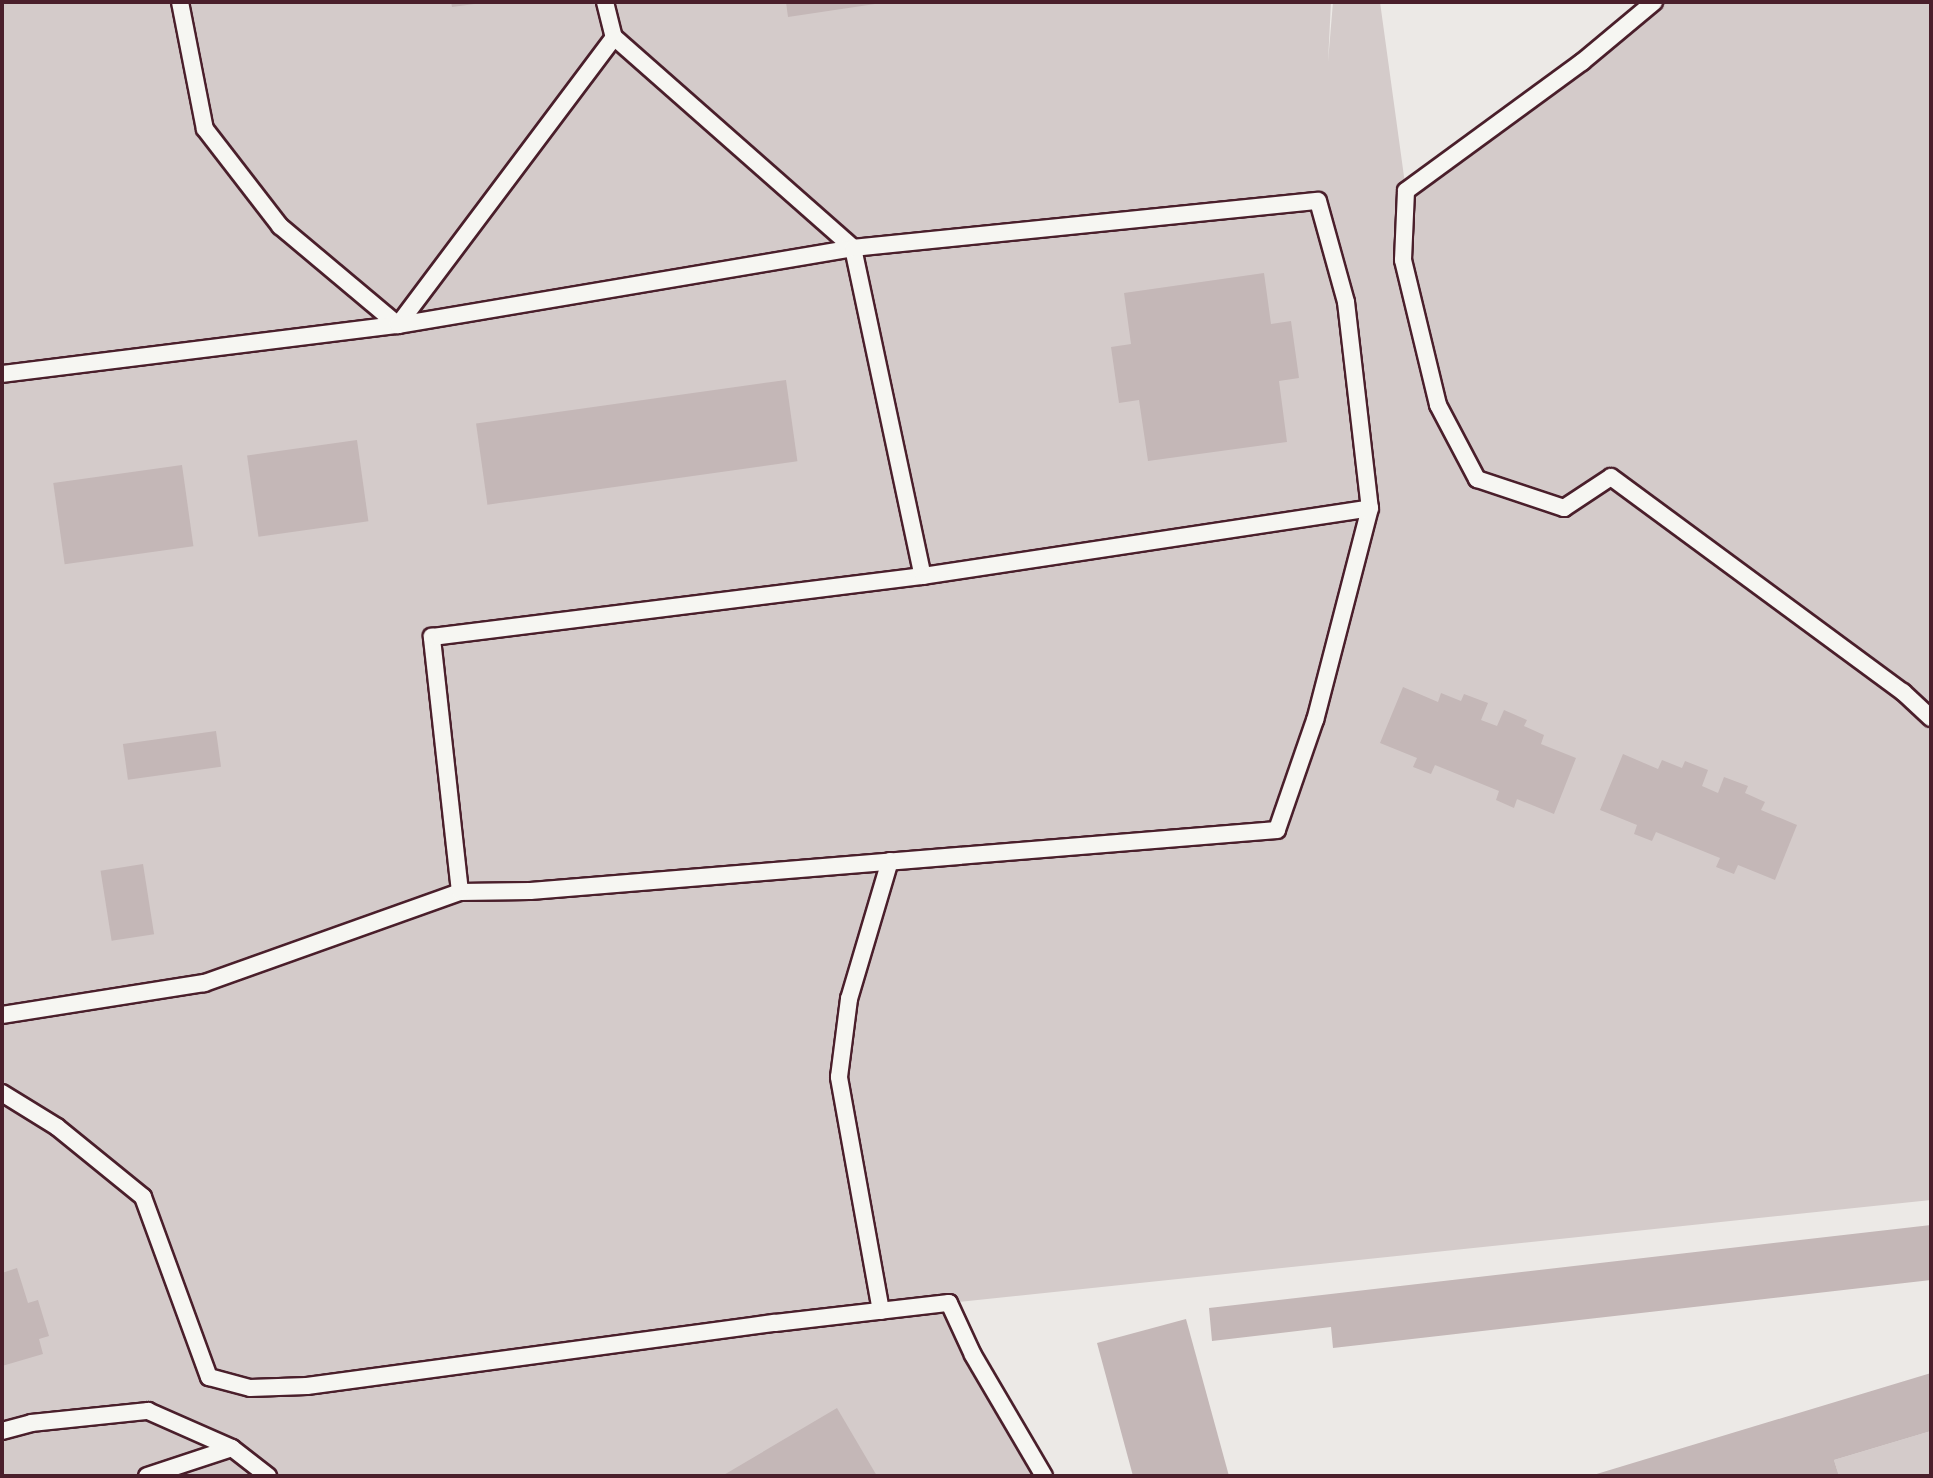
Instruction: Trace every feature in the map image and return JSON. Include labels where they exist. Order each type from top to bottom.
[{"type":"lane","points":[[180,2],[205,129],[279,226],[398,325]]},
{"type":"lane","points":[[606,2],[614,37],[853,248],[923,576]]},
{"type":"lane","points":[[1654,2],[1582,62],[1406,191],[1403,260],[1438,405],[1477,479],[1564,508],[1611,477],[1903,692],[1931,718]]},
{"type":"lane","points":[[398,325],[614,37]]},
{"type":"lane","points":[[2,374],[398,325],[853,248],[1318,201],[1346,302],[1370,508],[1315,720],[1277,830],[530,891],[460,892],[204,983],[2,1015]]},
{"type":"lane","points":[[460,892],[432,637],[923,576],[1370,508]]},
{"type":"lane","points":[[881,1311],[839,1077],[849,999],[890,860]]},
{"type":"lane","points":[[2,1093],[57,1127],[143,1197],[209,1377],[250,1388],[307,1386],[949,1303],[973,1355],[1044,1476]]},
{"type":"lane","points":[[2,1431],[31,1423],[148,1411],[232,1448],[268,1476]]},
{"type":"lane","points":[[147,1476],[232,1448]]},
{"type":"shaded area","points":[[2,2],[1331,2],[1328,62],[1333,2],[1380,2],[1406,191],[1654,2],[1931,2],[1931,1200],[949,1303],[1044,1476],[2,1476]]},
{"type":"shaded area","points":[[1931,1431],[1931,1476],[1839,1476],[1834,1460]]},
{"type":"building","points":[[451,2],[482,2],[482,3],[452,7]]},
{"type":"building","points":[[786,2],[875,2],[875,4],[788,17]]},
{"type":"building","points":[[1264,273],[1271,324],[1291,321],[1299,378],[1279,381],[1287,442],[1148,461],[1139,400],[1119,403],[1111,347],[1131,344],[1124,293]]},
{"type":"building","points":[[786,380],[797,461],[487,505],[476,424]]},
{"type":"building","points":[[357,440],[368,521],[258,537],[247,455]]},
{"type":"building","points":[[182,465],[193,546],[65,564],[53,483]]},
{"type":"building","points":[[1403,687],[1438,702],[1441,693],[1461,701],[1464,694],[1488,703],[1481,720],[1497,726],[1504,710],[1527,720],[1524,726],[1544,735],[1541,744],[1576,758],[1554,814],[1517,799],[1514,808],[1496,800],[1499,791],[1435,765],[1431,774],[1413,767],[1417,758],[1380,743]]},
{"type":"building","points":[[216,731],[221,767],[128,780],[123,744]]},
{"type":"building","points":[[1623,754],[1658,769],[1662,760],[1682,768],[1685,761],[1708,770],[1702,786],[1718,793],[1724,777],[1748,786],[1745,793],[1765,802],[1761,810],[1797,825],[1775,880],[1738,865],[1734,874],[1716,867],[1720,858],[1656,832],[1652,841],[1634,834],[1637,825],[1600,810]]},
{"type":"building","points":[[143,864],[154,934],[112,941],[101,871]]},
{"type":"building","points":[[1931,1225],[1931,1280],[1333,1348],[1331,1327],[1212,1341],[1209,1308]]},
{"type":"building","points":[[17,1268],[28,1303],[38,1300],[49,1336],[39,1339],[43,1354],[2,1366],[2,1273]]},
{"type":"building","points":[[1186,1319],[1229,1476],[1133,1476],[1097,1343]]},
{"type":"building","points":[[1931,1373],[1931,1431],[1834,1460],[1839,1476],[1590,1476]]},
{"type":"building","points":[[837,1408],[877,1476],[722,1476]]}]
